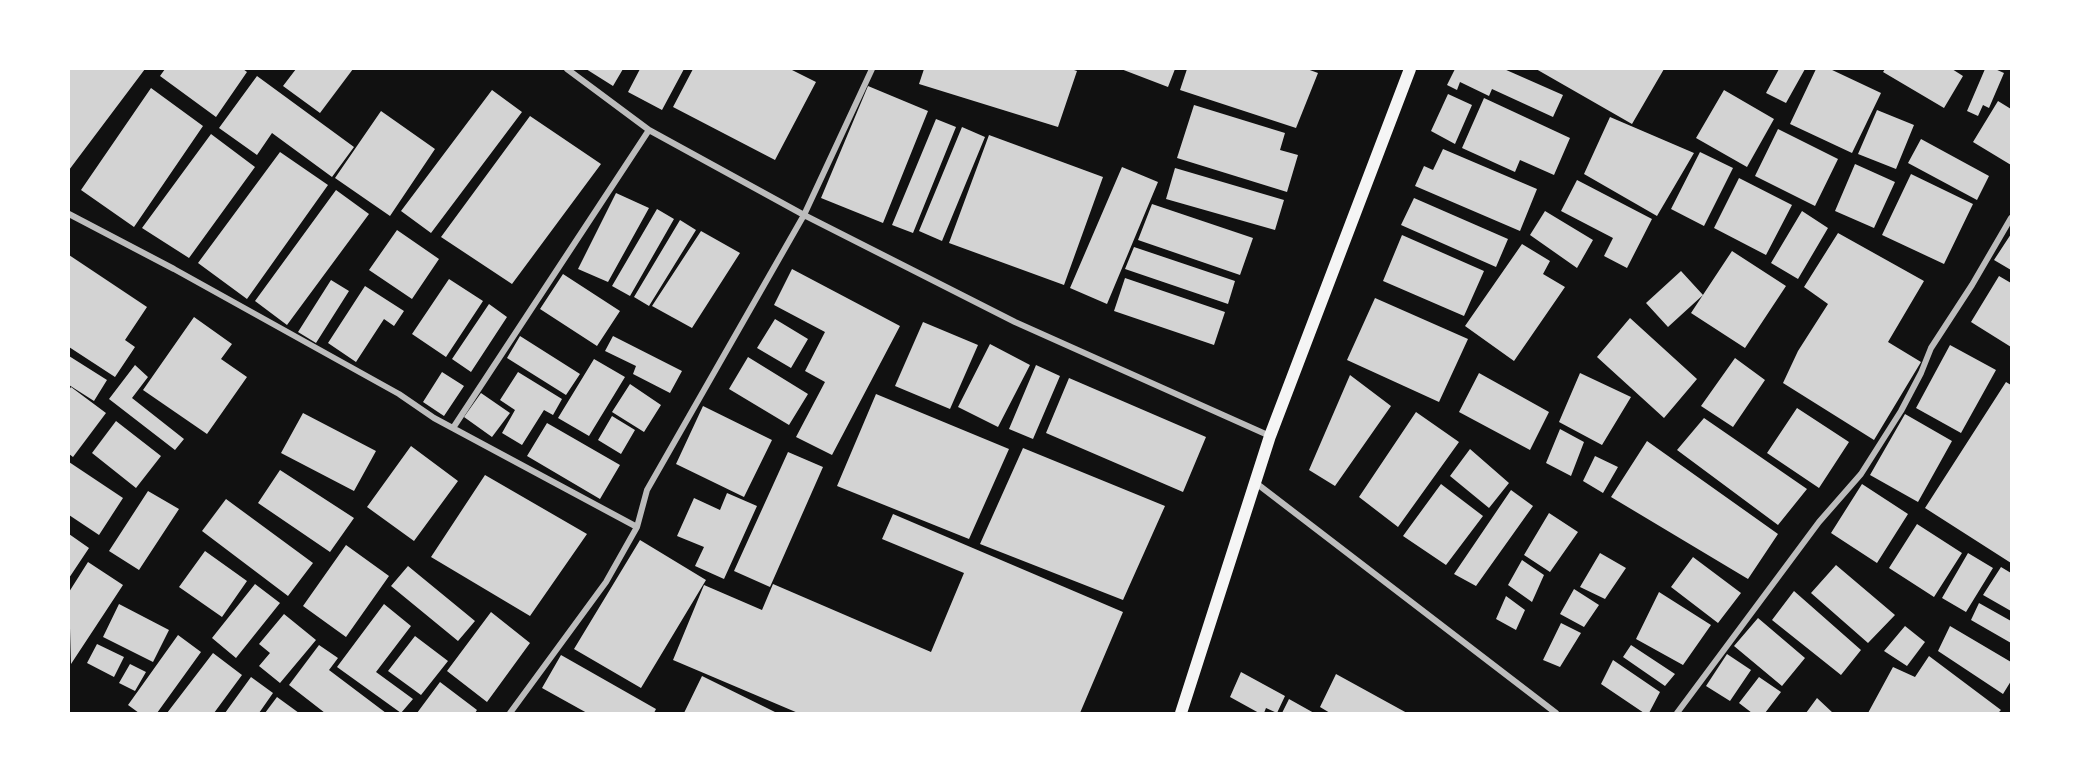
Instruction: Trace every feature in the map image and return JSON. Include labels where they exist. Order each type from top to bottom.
[{"type":"main road","points":[[1181,713],[1270,436],[1410,69]]},
{"type":"street","points":[[567,69],[650,130],[804,215],[1015,322],[1270,436]]},
{"type":"street","points":[[510,713],[606,582],[637,526],[647,490],[804,215],[872,69]]},
{"type":"street","points":[[453,428],[650,130]]},
{"type":"street","points":[[69,214],[174,269],[367,376],[453,428],[637,526]]},
{"type":"street","points":[[1677,713],[1819,522],[1861,474],[1901,411],[1921,374],[1930,348],[1972,285],[2011,218]]},
{"type":"street","points":[[1255,482],[1556,713]]},
{"type":"building","points":[[69,69],[145,69],[69,170]]},
{"type":"building","points":[[165,69],[243,69],[247,72],[216,117],[160,76]]},
{"type":"building","points":[[296,69],[353,69],[320,113],[283,86]]},
{"type":"building","points":[[586,69],[623,69],[613,86]]},
{"type":"building","points":[[640,69],[684,69],[662,110],[628,92]]},
{"type":"building","points":[[693,69],[790,69],[816,82],[775,160],[673,107]]},
{"type":"building","points":[[924,69],[1071,69],[1077,71],[1058,127],[919,84]]},
{"type":"building","points":[[1121,69],[1175,69],[1168,87]]},
{"type":"building","points":[[1187,69],[1307,69],[1318,73],[1296,128],[1180,90]]},
{"type":"building","points":[[1455,69],[1504,69],[1563,95],[1553,117],[1492,89],[1489,96],[1460,82],[1457,90],[1447,85]]},
{"type":"building","points":[[1536,69],[1664,69],[1632,124]]},
{"type":"building","points":[[1779,69],[1805,69],[1786,103],[1766,93]]},
{"type":"building","points":[[1816,69],[1830,69],[1881,93],[1852,153],[1790,124]]},
{"type":"building","points":[[1885,69],[1952,69],[1963,76],[1944,108],[1883,72]]},
{"type":"building","points":[[1985,69],[1995,69],[2004,73],[1989,108],[1983,105],[1978,116],[1967,111]]},
{"type":"building","points":[[257,76],[354,147],[332,177],[272,133],[257,155],[219,128]]},
{"type":"building","points":[[868,86],[928,111],[883,223],[821,198]]},
{"type":"building","points":[[151,88],[203,126],[134,227],[81,190]]},
{"type":"building","points":[[492,90],[522,112],[431,233],[401,211]]},
{"type":"building","points":[[1724,90],[1774,119],[1747,167],[1696,138]]},
{"type":"building","points":[[1448,94],[1472,105],[1455,144],[1431,131]]},
{"type":"building","points":[[1484,98],[1570,138],[1554,175],[1520,160],[1515,172],[1462,148]]},
{"type":"building","points":[[1998,101],[2011,109],[2011,165],[1973,142]]},
{"type":"building","points":[[1194,105],[1285,133],[1280,150],[1298,155],[1287,192],[1177,158]]},
{"type":"building","points":[[1877,110],[1914,125],[1896,169],[1858,154]]},
{"type":"building","points":[[381,111],[435,149],[390,216],[335,178]]},
{"type":"building","points":[[530,116],[601,164],[512,284],[441,237]]},
{"type":"building","points":[[1610,117],[1694,153],[1657,216],[1584,174]]},
{"type":"building","points":[[936,119],[956,127],[913,233],[892,225]]},
{"type":"building","points":[[962,127],[985,137],[942,241],[919,231]]},
{"type":"building","points":[[1778,129],[1838,159],[1815,206],[1755,176]]},
{"type":"building","points":[[211,134],[255,167],[189,258],[142,228]]},
{"type":"building","points":[[989,135],[1103,177],[1064,285],[949,243]]},
{"type":"building","points":[[1921,139],[1989,176],[1977,200],[1908,163]]},
{"type":"building","points":[[1443,149],[1537,189],[1520,231],[1415,186],[1424,166],[1433,170]]},
{"type":"building","points":[[280,152],[328,185],[247,299],[198,263]]},
{"type":"building","points":[[1700,152],[1733,168],[1704,226],[1671,209]]},
{"type":"building","points":[[1855,164],[1895,182],[1874,228],[1835,211]]},
{"type":"building","points":[[1122,167],[1158,182],[1107,304],[1070,288]]},
{"type":"building","points":[[1175,168],[1284,200],[1275,230],[1166,199]]},
{"type":"building","points":[[1911,174],[1973,204],[1944,264],[1882,235]]},
{"type":"building","points":[[1739,178],[1792,205],[1766,255],[1714,228]]},
{"type":"building","points":[[1577,180],[1652,219],[1627,268],[1604,256],[1613,238],[1561,211]]},
{"type":"building","points":[[336,190],[369,214],[287,325],[255,301]]},
{"type":"building","points":[[616,193],[649,208],[608,282],[578,269]]},
{"type":"building","points":[[1414,198],[1508,239],[1496,267],[1401,225]]},
{"type":"building","points":[[1152,204],[1253,238],[1240,275],[1138,240]]},
{"type":"building","points":[[657,209],[674,219],[630,296],[612,286]]},
{"type":"building","points":[[1545,211],[1593,240],[1577,268],[1530,235]]},
{"type":"building","points":[[1802,211],[1828,228],[1798,279],[1771,263]]},
{"type":"building","points":[[680,220],[696,230],[649,306],[634,297]]},
{"type":"building","points":[[397,230],[439,259],[412,299],[369,270]]},
{"type":"building","points":[[701,231],[740,253],[692,328],[652,306]]},
{"type":"building","points":[[1838,233],[1924,281],[1888,342],[1921,362],[1874,440],[1783,383],[1798,351],[1828,304],[1804,287]]},
{"type":"building","points":[[2011,234],[2011,270],[1994,260]]},
{"type":"building","points":[[1402,235],[1484,271],[1464,316],[1383,281]]},
{"type":"building","points":[[1522,244],[1550,261],[1543,274],[1565,287],[1514,361],[1465,326]]},
{"type":"building","points":[[1134,247],[1235,281],[1228,304],[1125,269]]},
{"type":"building","points":[[1732,251],[1786,286],[1745,348],[1691,313]]},
{"type":"building","points":[[69,255],[147,307],[125,340],[135,347],[115,377],[69,347]]},
{"type":"building","points":[[792,269],[900,326],[832,455],[796,437],[825,382],[805,371],[825,332],[774,305]]},
{"type":"building","points":[[1681,271],[1703,295],[1668,327],[1646,303]]},
{"type":"building","points":[[563,274],[620,311],[597,346],[540,309]]},
{"type":"building","points":[[1999,276],[2011,283],[2011,347],[1971,322]]},
{"type":"building","points":[[1125,278],[1225,312],[1214,345],[1114,311]]},
{"type":"building","points":[[449,279],[483,301],[446,357],[412,334]]},
{"type":"building","points":[[331,280],[349,291],[316,343],[298,332]]},
{"type":"building","points":[[365,286],[404,311],[394,326],[384,319],[356,362],[328,343]]},
{"type":"building","points":[[1375,298],[1468,339],[1439,402],[1347,360]]},
{"type":"building","points":[[489,304],[507,317],[471,372],[452,359]]},
{"type":"building","points":[[194,317],[232,344],[221,359],[247,377],[207,434],[143,390]]},
{"type":"building","points":[[1630,318],[1697,379],[1664,418],[1597,357]]},
{"type":"building","points":[[775,319],[808,339],[791,368],[757,348]]},
{"type":"building","points":[[923,322],[978,345],[950,409],[895,386]]},
{"type":"building","points":[[520,336],[580,374],[566,395],[507,358]]},
{"type":"building","points":[[613,336],[682,371],[670,393],[633,374],[636,366],[605,351]]},
{"type":"building","points":[[990,344],[1030,365],[998,427],[958,407]]},
{"type":"building","points":[[1950,345],[1996,370],[1961,433],[1916,408]]},
{"type":"building","points":[[69,356],[107,380],[94,401],[69,385]]},
{"type":"building","points":[[748,357],[808,394],[789,425],[729,389]]},
{"type":"building","points":[[1735,358],[1765,380],[1733,427],[1701,406]]},
{"type":"building","points":[[594,359],[625,377],[589,436],[558,418]]},
{"type":"building","points":[[135,365],[148,377],[132,398],[184,439],[175,450],[109,399]]},
{"type":"building","points":[[1036,365],[1060,376],[1033,439],[1009,429]]},
{"type":"building","points":[[442,372],[464,386],[444,416],[423,402]]},
{"type":"building","points":[[518,372],[562,399],[553,415],[544,410],[522,445],[502,433],[515,410],[500,400]]},
{"type":"building","points":[[1479,373],[1549,412],[1530,450],[1459,412]]},
{"type":"building","points":[[1580,373],[1631,397],[1602,445],[1559,422]]},
{"type":"building","points":[[1350,375],[1391,406],[1335,486],[1309,470]]},
{"type":"building","points":[[1069,378],[1206,437],[1183,492],[1046,433]]},
{"type":"building","points":[[2006,382],[2011,385],[2011,563],[1925,508]]},
{"type":"building","points":[[630,384],[661,405],[644,432],[612,412]]},
{"type":"building","points":[[71,387],[106,413],[73,457],[69,454],[69,390]]},
{"type":"building","points":[[481,393],[510,413],[492,437],[464,417]]},
{"type":"building","points":[[876,394],[1009,449],[969,539],[837,486]]},
{"type":"building","points":[[703,406],[772,440],[744,497],[676,464]]},
{"type":"building","points":[[1797,408],[1849,442],[1819,488],[1767,453]]},
{"type":"building","points":[[1416,412],[1459,442],[1398,527],[1359,497]]},
{"type":"building","points":[[303,413],[376,451],[354,491],[281,453]]},
{"type":"building","points":[[1905,414],[1952,441],[1918,502],[1870,475]]},
{"type":"building","points":[[612,416],[635,430],[621,454],[598,440]]},
{"type":"building","points":[[1704,418],[1807,489],[1778,525],[1677,450]]},
{"type":"building","points":[[116,421],[161,456],[136,488],[92,453]]},
{"type":"building","points":[[547,423],[620,465],[600,499],[527,456]]},
{"type":"building","points":[[1560,429],[1584,442],[1571,476],[1546,463]]},
{"type":"building","points":[[1647,441],[1778,534],[1748,579],[1611,497]]},
{"type":"building","points":[[411,446],[458,481],[414,541],[367,507]]},
{"type":"building","points":[[1023,448],[1165,506],[1123,600],[980,544]]},
{"type":"building","points":[[1470,449],[1509,483],[1489,508],[1450,476]]},
{"type":"building","points":[[788,452],[823,467],[770,587],[734,571]]},
{"type":"building","points":[[1595,456],[1618,467],[1603,493],[1583,481]]},
{"type":"building","points":[[69,462],[123,498],[99,535],[69,515]]},
{"type":"building","points":[[280,470],[354,518],[330,552],[258,503]]},
{"type":"building","points":[[485,475],[587,534],[530,616],[431,557]]},
{"type":"building","points":[[1441,484],[1483,516],[1446,565],[1403,536]]},
{"type":"building","points":[[1862,484],[1908,514],[1877,563],[1831,533]]},
{"type":"building","points":[[1511,490],[1533,506],[1476,586],[1454,574]]},
{"type":"building","points":[[148,491],[179,509],[139,570],[109,551]]},
{"type":"building","points":[[727,493],[757,506],[724,579],[695,566],[704,547],[677,536],[694,498],[720,510]]},
{"type":"building","points":[[226,499],[313,563],[288,596],[202,531]]},
{"type":"building","points":[[1549,513],[1578,532],[1550,572],[1524,555]]},
{"type":"building","points":[[893,514],[1123,612],[1080,713],[798,713],[673,660],[704,585],[762,610],[773,584],[931,652],[964,573],[882,539]]},
{"type":"building","points":[[1917,524],[1962,553],[1934,597],[1889,568]]},
{"type":"building","points":[[69,534],[89,548],[69,578]]},
{"type":"building","points":[[640,540],[706,580],[641,688],[574,649]]},
{"type":"building","points":[[346,545],[389,576],[346,637],[303,606]]},
{"type":"building","points":[[205,551],[247,581],[222,617],[179,587]]},
{"type":"building","points":[[1600,553],[1626,568],[1605,599],[1580,587]]},
{"type":"building","points":[[1968,553],[1993,568],[1966,612],[1942,598]]},
{"type":"building","points":[[1693,557],[1741,593],[1718,623],[1671,587]]},
{"type":"building","points":[[1522,560],[1544,575],[1532,602],[1508,585]]},
{"type":"building","points":[[88,562],[123,585],[71,664],[69,592]]},
{"type":"building","points":[[1836,565],[1895,615],[1868,643],[1811,593]]},
{"type":"building","points":[[408,566],[475,621],[458,641],[391,586]]},
{"type":"building","points":[[2001,567],[2011,573],[2011,611],[1983,595]]},
{"type":"building","points":[[255,584],[280,603],[236,658],[212,638]]},
{"type":"building","points":[[1574,589],[1599,605],[1584,627],[1560,614]]},
{"type":"building","points":[[1794,591],[1861,650],[1841,675],[1772,620]]},
{"type":"building","points":[[1659,592],[1711,625],[1683,665],[1636,639]]},
{"type":"building","points":[[1506,596],[1525,610],[1516,630],[1496,619]]},
{"type":"building","points":[[1979,603],[2011,621],[2011,643],[1971,620]]},
{"type":"building","points":[[119,604],[169,630],[153,662],[103,637]]},
{"type":"building","points":[[384,604],[411,626],[376,672],[413,699],[401,713],[337,667]]},
{"type":"building","points":[[491,612],[530,643],[487,702],[447,671]]},
{"type":"building","points":[[284,614],[316,640],[280,683],[259,666],[270,653],[259,644]]},
{"type":"building","points":[[1758,618],[1805,658],[1782,686],[1734,646]]},
{"type":"building","points":[[1561,623],[1581,633],[1560,667],[1543,660]]},
{"type":"building","points":[[1905,626],[1925,642],[1907,666],[1884,651]]},
{"type":"building","points":[[1950,626],[2011,662],[2011,681],[2003,694],[1938,651]]},
{"type":"building","points":[[178,635],[201,652],[157,713],[139,713],[128,705]]},
{"type":"building","points":[[415,636],[448,661],[421,695],[388,671]]},
{"type":"building","points":[[97,644],[124,657],[114,677],[87,663]]},
{"type":"building","points":[[319,645],[338,658],[329,670],[386,713],[325,713],[289,685]]},
{"type":"building","points":[[1631,645],[1675,674],[1665,686],[1623,657]]},
{"type":"building","points":[[213,653],[242,675],[214,713],[167,713]]},
{"type":"building","points":[[1727,654],[1751,670],[1730,701],[1706,686]]},
{"type":"building","points":[[561,655],[656,709],[654,713],[587,713],[542,688]]},
{"type":"building","points":[[1929,656],[2001,710],[1998,713],[1868,713],[1893,667],[1915,677]]},
{"type":"building","points":[[1613,660],[1660,692],[1649,713],[1644,713],[1601,684]]},
{"type":"building","points":[[130,664],[146,672],[135,691],[119,683]]},
{"type":"building","points":[[1241,672],[1285,696],[1277,713],[1266,708],[1264,713],[1259,713],[1230,697]]},
{"type":"building","points":[[1336,674],[1407,713],[1330,713],[1320,707]]},
{"type":"building","points":[[702,676],[777,713],[684,713]]},
{"type":"building","points":[[251,677],[273,693],[259,713],[225,713]]},
{"type":"building","points":[[1759,677],[1781,692],[1765,713],[1752,713],[1739,703]]},
{"type":"building","points":[[440,682],[477,710],[475,713],[417,713]]},
{"type":"building","points":[[277,697],[299,713],[265,713]]},
{"type":"building","points":[[1817,698],[1833,713],[1806,713]]},
{"type":"building","points":[[1289,699],[1314,713],[1282,713]]}]
